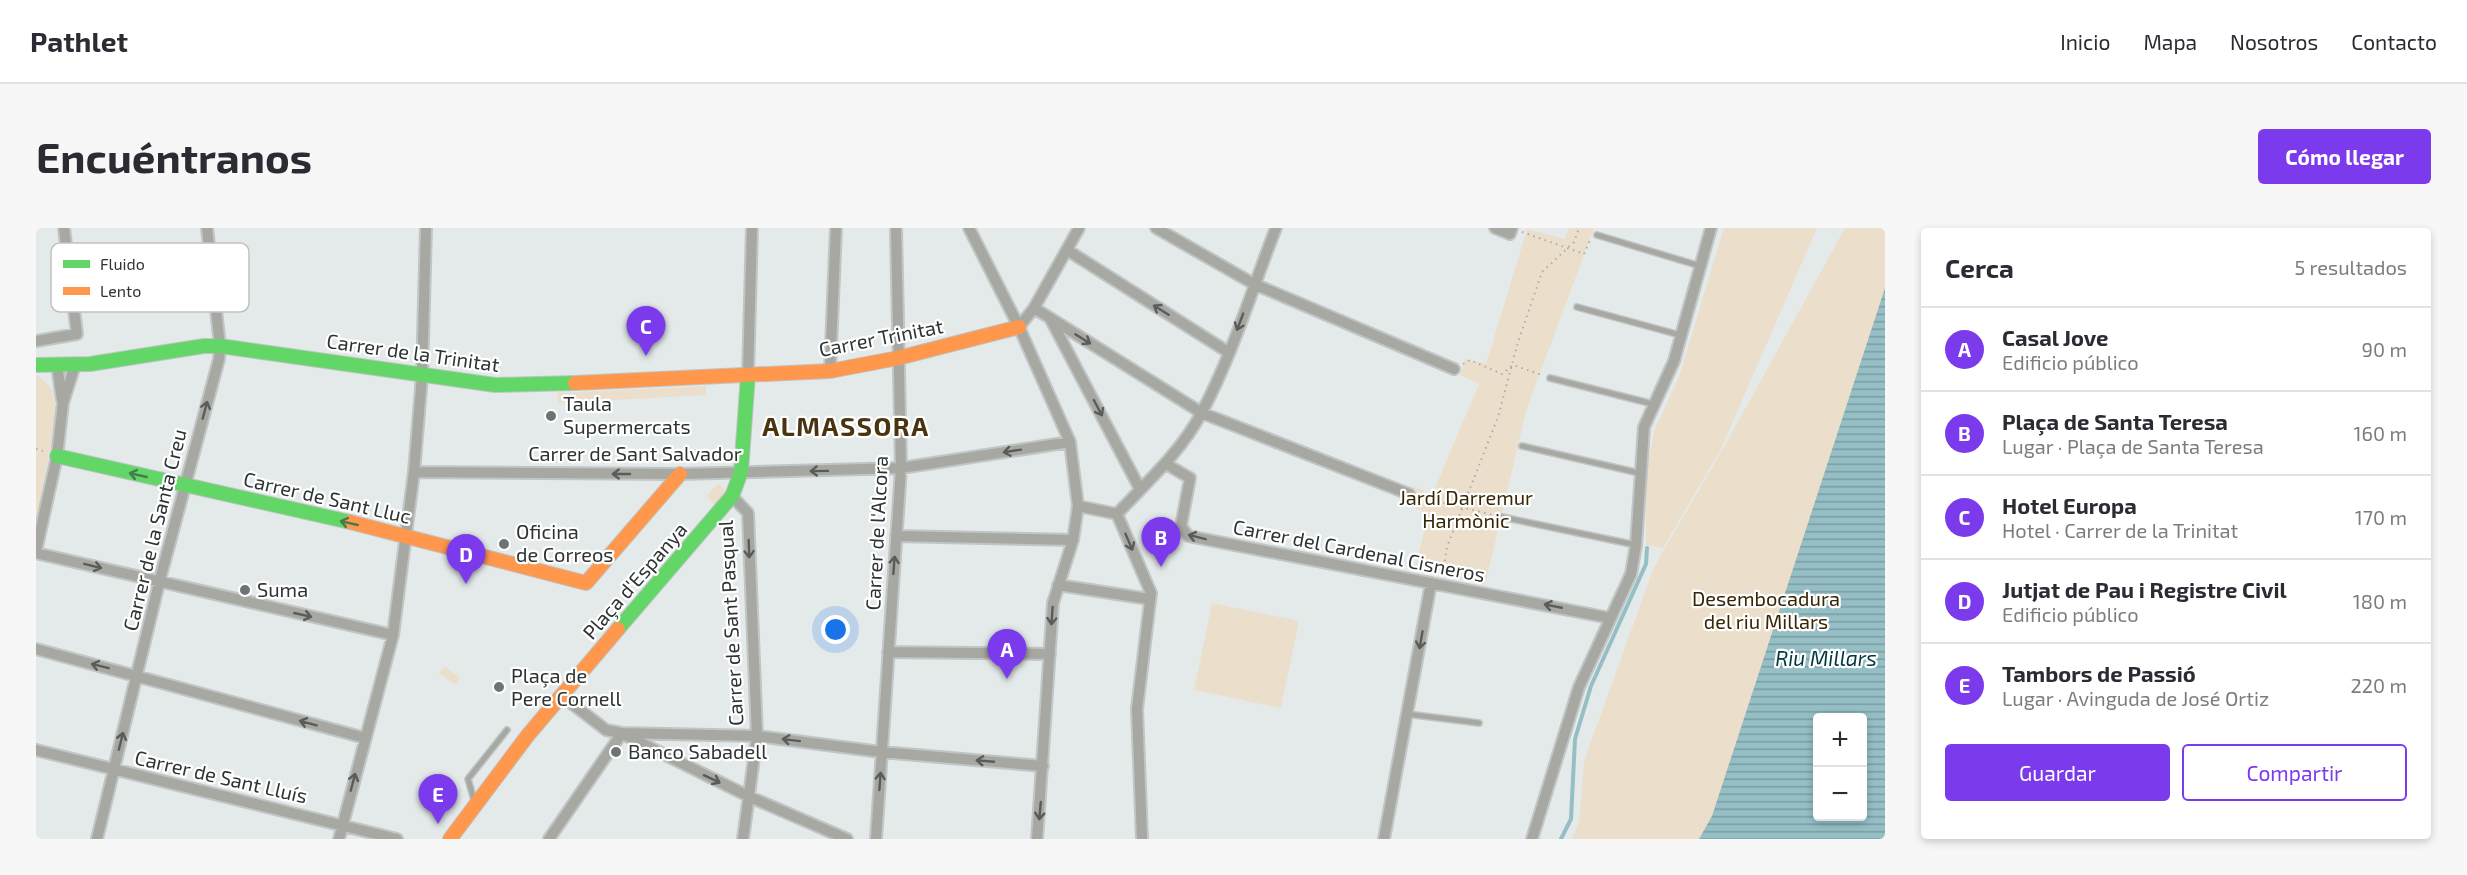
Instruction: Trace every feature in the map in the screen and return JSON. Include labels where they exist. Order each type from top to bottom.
[{"type":"street","points":[[63,228],[65,243]]},
{"type":"street","name":"Carrer de la Santa Creu","points":[[207,228],[209,243]]},
{"type":"street","points":[[339,839],[393,635],[414,472],[422,376],[426,228]]},
{"type":"street","points":[[748,375],[752,228]]},
{"type":"street","points":[[830,371],[836,228]]},
{"type":"street","name":"Carrer de l'Alcora","points":[[876,839],[901,468],[896,228]]},
{"type":"street","points":[[969,228],[1019,327],[1070,442],[1078,506],[1072,540],[1053,603],[1037,839]]},
{"type":"street","points":[[1019,327],[1034,308],[1079,228]]},
{"type":"street","points":[[1156,228],[1254,285],[1454,369]]},
{"type":"street","points":[[1117,514],[1166,464],[1202,413],[1276,228]]},
{"type":"street","points":[[1496,228],[1511,231]]},
{"type":"street","points":[[1532,839],[1578,687],[1630,574],[1636,545],[1639,473],[1644,427],[1674,361],[1711,228]]},
{"type":"street","points":[[1067,250],[1228,352]]},
{"type":"street","points":[[1034,308],[1202,413],[1408,494]]},
{"type":"street","points":[[36,341],[77,334],[74,312]]},
{"type":"street","name":"Carrer de la Santa Creu","points":[[97,839],[159,583],[219,359],[216,312]]},
{"type":"street","points":[[1051,319],[1140,489]]},
{"type":"street","name":"Carrer Trinitat","points":[[748,375],[830,371],[898,358],[1019,327]]},
{"type":"street","name":"Carrer de la Trinitat","points":[[36,364],[75,365],[220,346],[495,385],[748,375]]},
{"type":"street","points":[[57,365],[63,403]]},
{"type":"street","points":[[75,365],[63,403],[57,456],[36,552],[159,583],[393,635]]},
{"type":"street","name":"Carrer de Sant Pasqual","points":[[743,839],[757,736],[748,513],[732,496],[741,472],[748,375]]},
{"type":"street","name":"Carrer de Sant Salvador","points":[[414,472],[680,474],[901,468],[1070,442]]},
{"type":"street","name":"Carrer de Sant Lluc","points":[[57,456],[406,535],[586,583]]},
{"type":"street","name":"Carrer del Cardenal Cisneros","points":[[1166,464],[1190,478],[1181,526],[1188,536],[1610,618]]},
{"type":"street","name":"Plaça d'Espanya","points":[[586,583],[680,474]]},
{"type":"street","name":"Plaça d'Espanya","points":[[564,693],[732,496]]},
{"type":"street","points":[[1078,506],[1117,514]]},
{"type":"street","points":[[1117,514],[1151,593],[1137,709],[1142,839]]},
{"type":"street","points":[[896,536],[1072,540]]},
{"type":"street","points":[[1384,839],[1407,714],[1436,584]]},
{"type":"street","points":[[1058,585],[1149,599]]},
{"type":"street","points":[[36,649],[365,738]]},
{"type":"street","points":[[888,652],[1050,654]]},
{"type":"street","points":[[450,839],[528,735],[564,693],[606,730],[622,733],[757,736],[881,752],[1043,766]]},
{"type":"street","points":[[622,733],[750,797],[848,839]]},
{"type":"street","points":[[549,839],[622,733]]},
{"type":"street","name":"Carrer de Sant Lluís","points":[[36,750],[397,839]]},
{"type":"lane","points":[[1598,235],[1700,266]]},
{"type":"lane","points":[[1577,307],[1680,335]]},
{"type":"lane","points":[[1550,378],[1653,404]]},
{"type":"lane","points":[[1522,446],[1639,473]]},
{"type":"lane","points":[[1502,517],[1636,545]]},
{"type":"lane","points":[[602,572],[614,551]]},
{"type":"lane","points":[[1407,714],[1479,723]]},
{"type":"lane","points":[[475,805],[468,779],[507,730]]},
{"type":"path","points":[[1436,584],[1447,547],[1498,417],[1511,367],[1542,272],[1574,242],[1579,228]]},
{"type":"path","points":[[1511,231],[1584,254],[1592,235],[1598,235]]},
{"type":"path","points":[[1454,369],[1470,360],[1502,374],[1513,365],[1550,378]]},
{"type":"path","points":[[1408,494],[1502,517]]},
{"type":"green space","name":"Jardí Darremur Harmònic","points":[[1568,228],[1594,228],[1527,408],[1485,585],[1415,568],[1429,513],[1408,506],[1414,486],[1432,495],[1479,384],[1460,375],[1465,359],[1486,364],[1527,229],[1565,239]]},
{"type":"green space","points":[[1724,228],[1817,228],[1721,449],[1663,548],[1646,545],[1646,477],[1654,431],[1679,377]]},
{"type":"green space","name":"Desembocadura del riu Millars","points":[[1845,228],[1885,228],[1885,839],[1572,839],[1579,823],[1584,761],[1654,567],[1724,447]]},
{"type":"green space","points":[[36,374],[51,387],[57,413],[36,522]]},
{"type":"green space","points":[[706,386],[706,395],[558,403],[557,393]]},
{"type":"green space","points":[[718,483],[726,491],[715,505],[707,496]]},
{"type":"green space","points":[[1212,603],[1299,621],[1281,708],[1194,690]]},
{"type":"green space","points":[[445,666],[460,678],[455,685],[439,673]]},
{"type":"water","name":"Riu Millars","points":[[1885,288],[1885,839],[1699,839],[1712,816]]},
{"type":"waterway","points":[[1561,839],[1571,819],[1575,739],[1591,686],[1646,564],[1647,548]]},
{"type":"traffic: fast","points":[[36,365],[90,364],[204,346],[220,346],[495,385],[575,383]]},
{"type":"traffic: fast","points":[[618,629],[732,496],[741,472],[748,375]]},
{"type":"traffic: fast","points":[[57,456],[350,522]]},
{"type":"traffic: slow","points":[[575,383],[830,371],[898,358],[1019,327]]},
{"type":"traffic: slow","points":[[350,522],[586,583],[680,474]]},
{"type":"traffic: slow","points":[[450,839],[528,735],[618,629]]},
{"type":"place","name":"Hotel Europa","points":[[646,356]]},
{"type":"place","name":"Taula Supermercats","points":[[551,416]]},
{"type":"place","name":"Oficina de Correos","points":[[504,544]]},
{"type":"place","name":"Plaça de Santa Teresa","points":[[1161,567]]},
{"type":"place","name":"Jutjat de Pau i Registre Civil","points":[[466,584]]},
{"type":"place","name":"Suma","points":[[245,590]]},
{"type":"place","name":"Casal Jove","points":[[1007,679]]},
{"type":"place","name":"Plaça de Pere Cornell","points":[[499,687]]},
{"type":"place","name":"Banco Sabadell","points":[[616,752]]},
{"type":"place","name":"Tambors de Passió","points":[[438,824]]},
{"type":"district","name":"ALMASSORA","points":[[846,427]]}]
